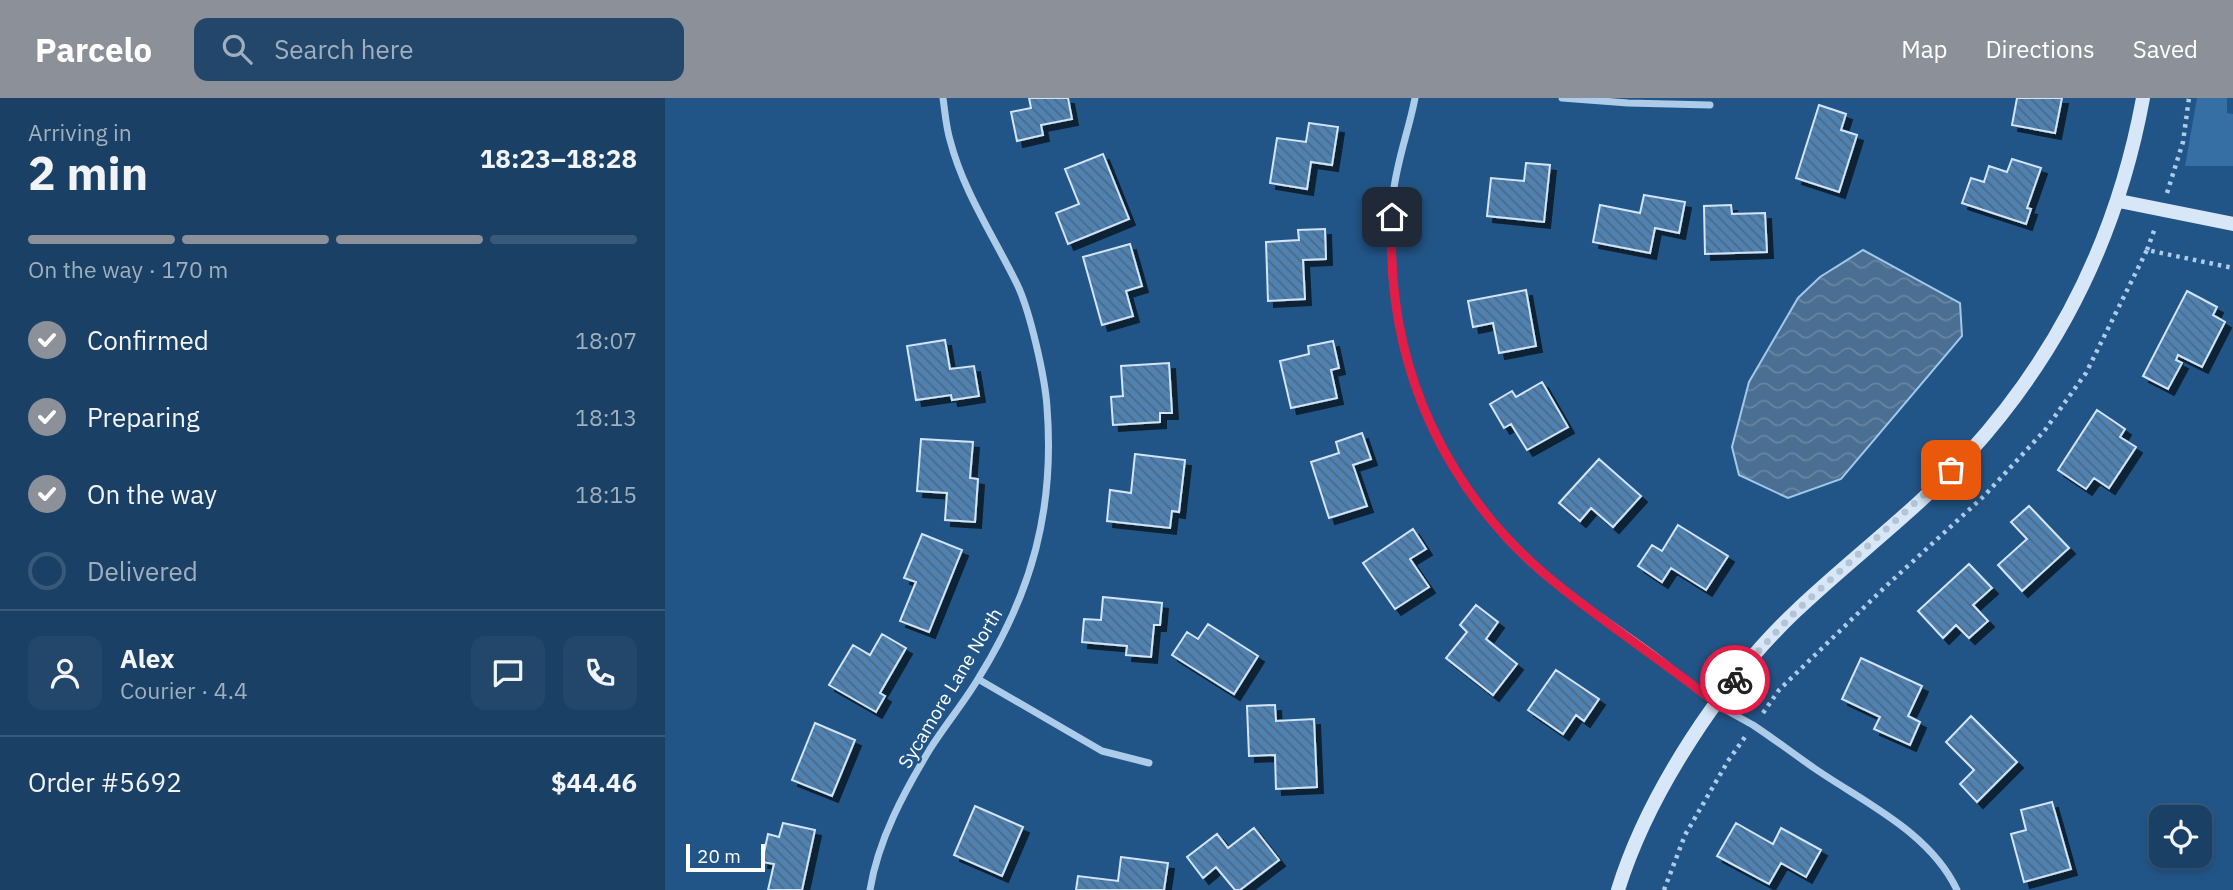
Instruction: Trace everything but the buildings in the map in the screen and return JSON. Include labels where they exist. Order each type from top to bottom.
[{"type":"street","name":"Sycamore Lane North","points":[[870,890],[872,877],[896,810],[930,750],[978,679],[1017,607],[1039,543],[1049,479],[1047,404],[1028,317],[1018,286],[966,184],[950,139],[943,98]]},
{"type":"street","points":[[1415,98],[1393,192],[1393,292],[1407,361],[1430,428],[1466,489],[1510,542],[1562,589],[1677,671],[1717,704],[1753,725],[1877,809],[1921,843],[1939,861],[1957,890]]},
{"type":"street","points":[[1562,98],[1710,105]]},
{"type":"street","points":[[1618,890],[1624,870],[1654,803],[1685,750],[1752,658],[1795,612],[1966,455],[2004,412],[2038,366],[2069,314],[2119,201],[2143,98]]},
{"type":"street","points":[[2119,201],[2233,224]]},
{"type":"street","points":[[978,679],[1102,751],[1149,763]]},
{"type":"path","points":[[2172,176],[2183,142],[2189,98]]},
{"type":"path","points":[[1664,890],[1685,835],[1728,761],[1779,690],[1984,496],[2045,430],[2086,373],[2147,250],[2233,268]]},
{"type":"shaded area","points":[[2197,98],[2227,98],[2227,113],[2233,114],[2233,166],[2185,166]]},
{"type":"water","points":[[1863,250],[1960,303],[1962,336],[1841,479],[1788,498],[1739,475],[1732,447],[1749,382],[1798,298],[1820,277]]},
{"type":"way so far","points":[[1735,680],[1795,612],[1951,470]]},
{"type":"route","points":[[1392,217],[1393,292],[1407,361],[1430,428],[1466,489],[1510,542],[1562,589],[1677,671],[1717,704],[1735,680]]}]
